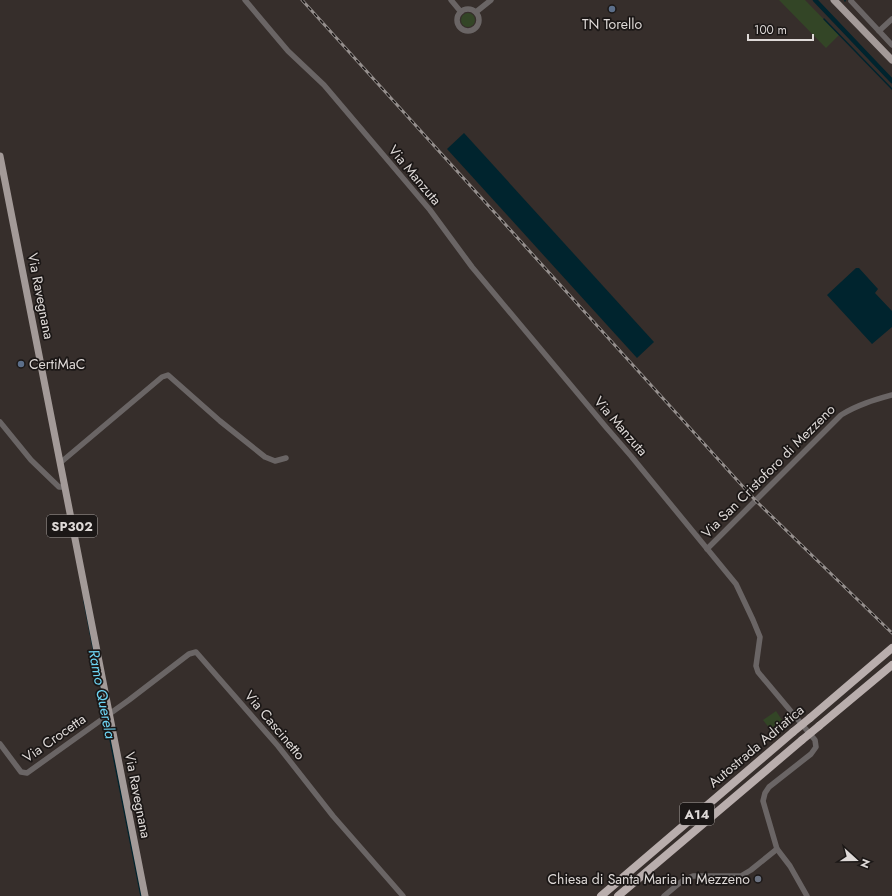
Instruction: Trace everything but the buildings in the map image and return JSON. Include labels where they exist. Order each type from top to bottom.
[{"type":"highway","name":"Autostrada Adriatica","points":[[601,896],[892,648]]},
{"type":"highway","name":"Autostrada Adriatica","points":[[618,896],[890,666]]},
{"type":"main road","points":[[834,0],[892,59]]},
{"type":"main road","name":"Via Ravegnana","points":[[0,156],[145,896]]},
{"type":"street","name":"Via Manzuta","points":[[245,0],[288,51],[324,85],[425,204],[472,267],[636,462],[736,584],[760,637],[756,666],[758,672],[815,740],[816,747],[811,754],[769,787],[765,793],[763,801],[777,850],[790,866],[807,896]]},
{"type":"street","points":[[451,0],[461,12]]},
{"type":"street","points":[[476,12],[491,0]]},
{"type":"street","points":[[850,1],[892,45]]},
{"type":"street","points":[[467,9],[476,12],[479,19],[478,26],[469,31],[462,29],[458,24],[458,17],[461,12],[467,9]]},
{"type":"street","points":[[879,31],[892,19]]},
{"type":"street","points":[[60,464],[162,377],[168,375],[220,421],[265,457],[275,461],[286,458]]},
{"type":"street","name":"Via San Cristoforo di Mezzeno","points":[[707,549],[841,415],[853,407],[875,399],[892,396]]},
{"type":"street","points":[[0,422],[31,460],[59,487],[65,487]]},
{"type":"street","name":"Via Cascinetto","points":[[109,714],[130,700],[189,654],[196,652],[278,746],[333,816],[403,896]]},
{"type":"street","name":"Via Crocetta","points":[[0,744],[21,772],[27,773],[109,714]]},
{"type":"street","points":[[664,896],[682,882],[693,876],[741,876],[777,850]]},
{"type":"green space","points":[[779,0],[805,0],[839,35],[826,48]]},
{"type":"green space","points":[[465,13],[471,13],[475,17],[475,23],[471,27],[465,27],[461,23],[461,17]]},
{"type":"green space","points":[[776,711],[782,720],[770,729],[763,720]]},
{"type":"water","points":[[464,133],[654,342],[637,358],[447,149]]},
{"type":"water","points":[[856,268],[859,268],[878,289],[875,293],[892,311],[892,327],[872,344],[827,295]]},
{"type":"waterway","points":[[815,0],[892,81]]},
{"type":"waterway","points":[[824,19],[892,89]]},
{"type":"waterway","name":"Ramo Querela","points":[[84,601],[106,715]]},
{"type":"waterway","name":"Ramo Querela","points":[[106,719],[141,896]]},
{"type":"railway","points":[[302,0],[756,501],[892,633]]},
{"type":"place","name":"TN Torello","points":[[612,9]]},
{"type":"place","name":"CertiMaC","points":[[21,364]]},
{"type":"place","name":"Chiesa di Santa Maria in Mezzeno","points":[[758,879]]}]
